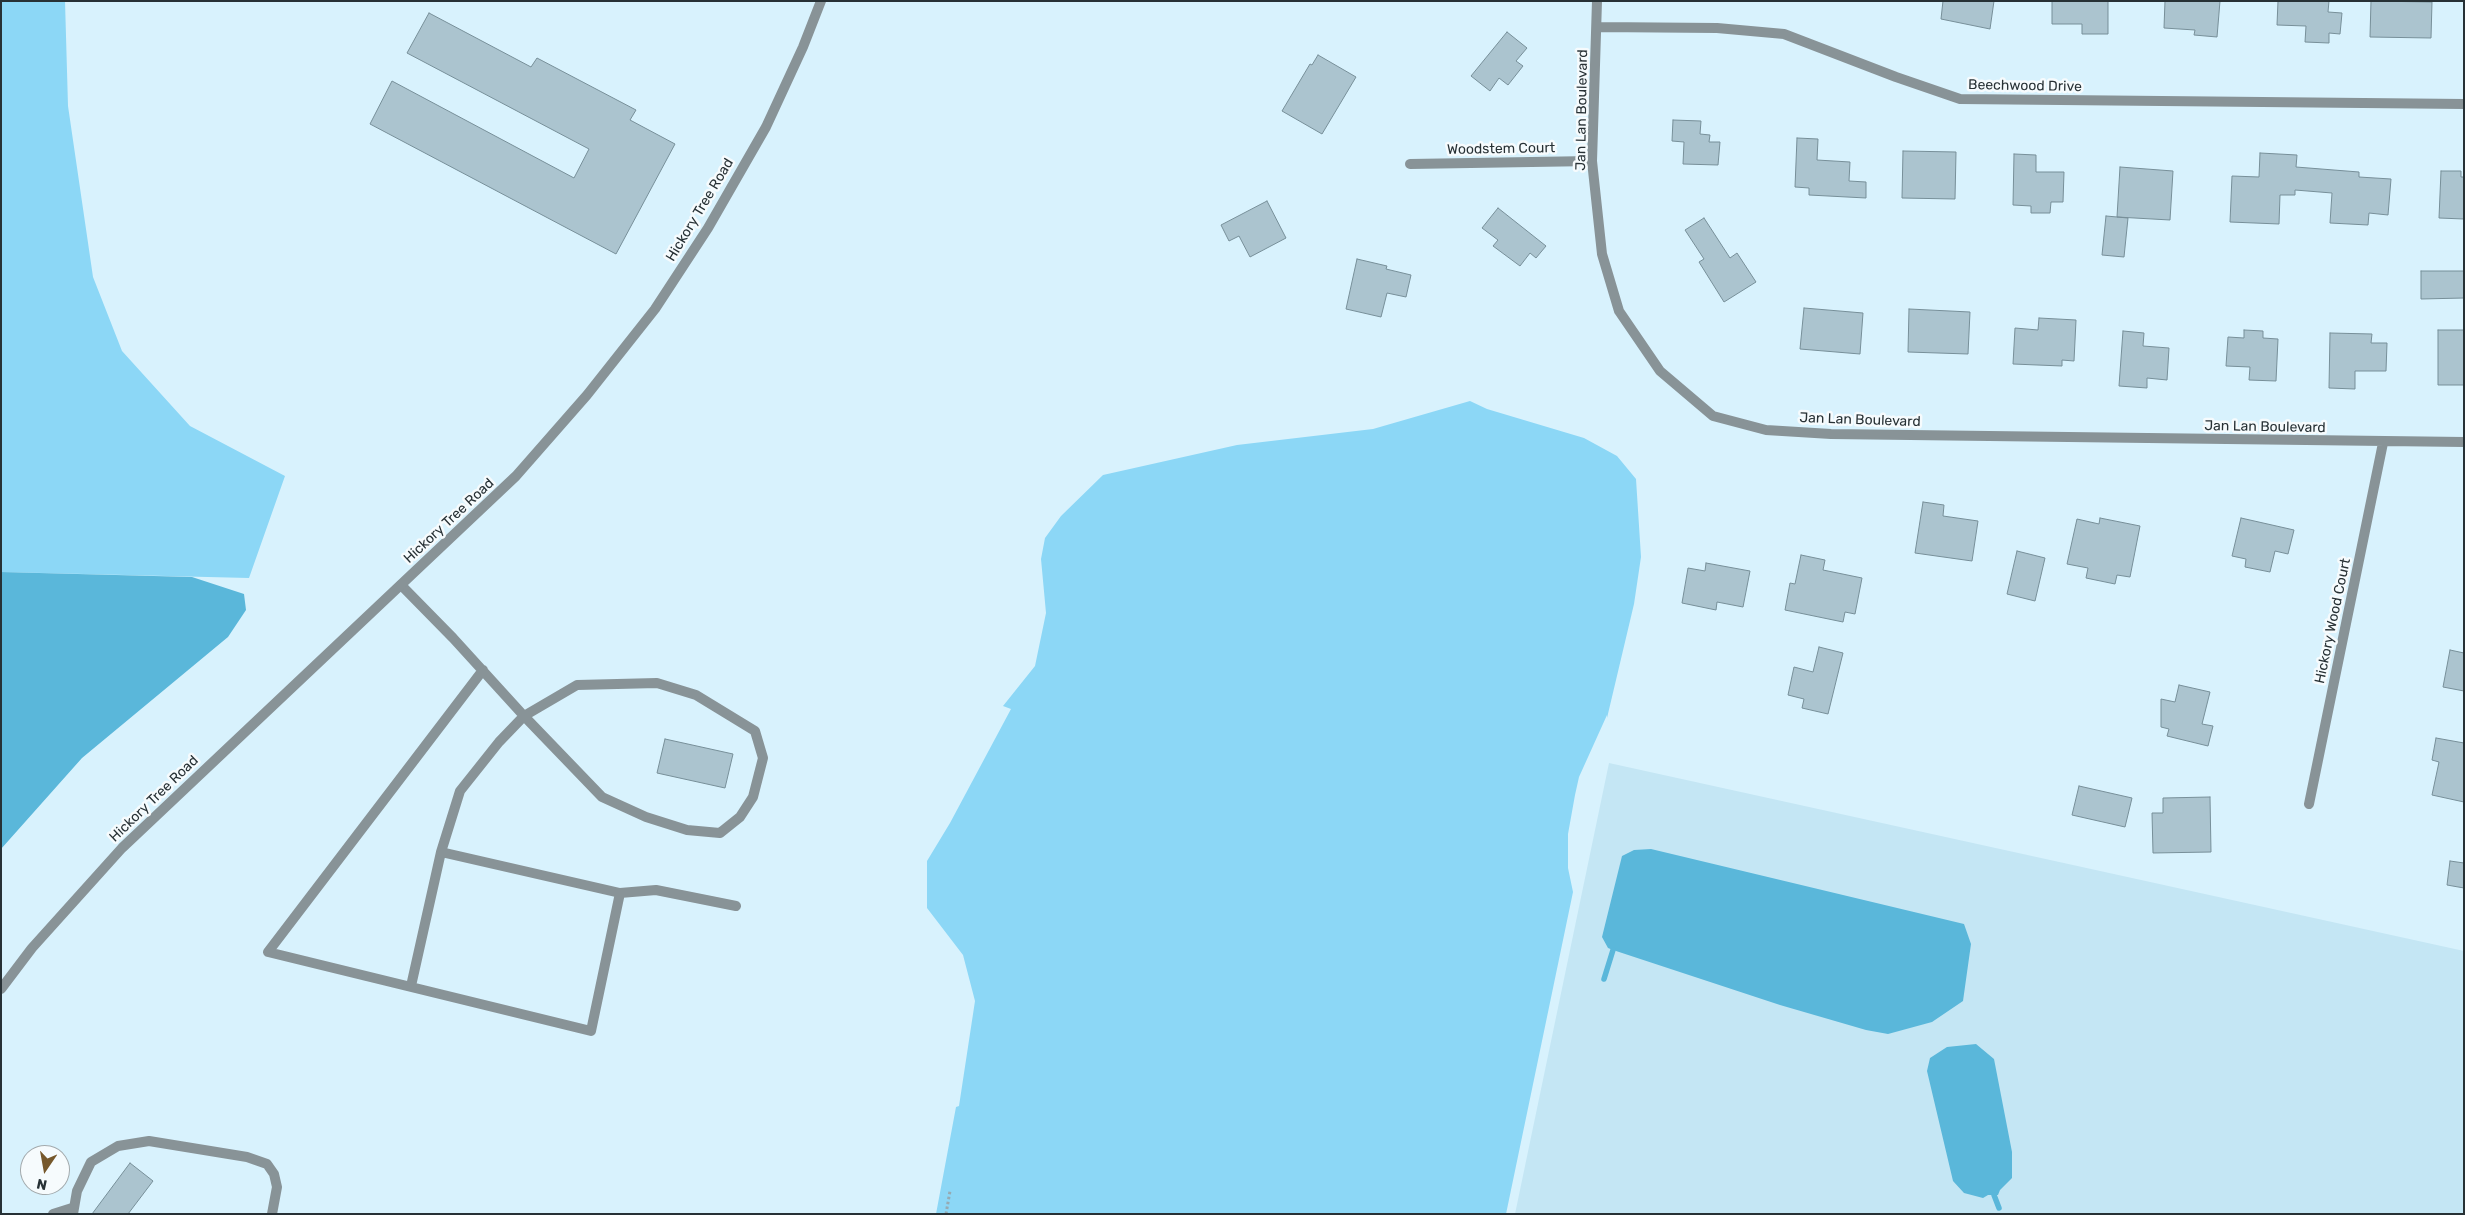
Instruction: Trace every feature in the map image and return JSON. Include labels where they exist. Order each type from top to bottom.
[{"type":"street","name":"Hickory Tree Road","points":[[1,989],[32,948],[122,848],[516,476],[587,395],[655,309],[708,228],[766,126],[803,47],[821,1]]},
{"type":"street","name":"Jan Lan Boulevard","points":[[1598,1],[1592,161],[1602,254],[1619,311],[1660,372],[1713,416],[1766,430],[1831,434],[2383,443],[2464,442]]},
{"type":"street","name":"Beechwood Drive","points":[[1598,28],[1716,28],[1784,34],[1896,77],[1960,99],[2464,104]]},
{"type":"street","name":"Woodstem Court","points":[[1410,164],[1592,161]]},
{"type":"street","name":"Hickory Wood Court","points":[[2310,804],[2383,443]]},
{"type":"street","points":[[401,585],[483,670],[524,716],[602,797],[646,817],[687,830],[720,833],[740,817],[753,797],[763,758],[755,731],[696,695],[657,683],[577,686],[524,716],[460,791],[441,852],[411,986]]},
{"type":"street","points":[[483,670],[268,952],[591,1031],[620,893]]},
{"type":"street","points":[[441,852],[620,893],[656,890],[736,906]]},
{"type":"street","points":[[53,1214],[73,1211],[77,1191],[91,1162],[118,1146],[149,1141],[246,1157],[267,1164],[274,1174],[277,1187],[272,1214]]},
{"type":"path","points":[[946,1214],[950,1192]]},
{"type":"shaded area","points":[[1,1],[65,1],[68,106],[93,277],[122,351],[190,426],[285,476],[249,578],[1,572]]},
{"type":"shaded area","points":[[1470,401],[1487,409],[1584,438],[1617,456],[1636,479],[1641,557],[1634,604],[1607,718],[1607,715],[1579,777],[1575,795],[1568,834],[1568,868],[1573,892],[1506,1214],[936,1214],[956,1107],[959,1106],[975,1001],[963,955],[927,908],[927,861],[950,823],[1011,709],[1003,706],[1035,666],[1046,613],[1041,559],[1045,538],[1061,516],[1103,475],[1237,445],[1373,429]]},
{"type":"shaded area","points":[[1,572],[192,577],[244,594],[246,610],[228,637],[82,758],[1,849]]},
{"type":"shaded area","points":[[1609,763],[2464,951],[2464,1214],[1515,1214]]},
{"type":"shaded area","points":[[1651,849],[1964,924],[1971,944],[1963,1001],[1932,1022],[1888,1034],[1866,1030],[1780,1005],[1608,948],[1602,937],[1622,856],[1634,850]]},
{"type":"shaded area","points":[[1976,1044],[1994,1059],[2012,1152],[2012,1178],[2000,1190],[1998,1195],[1988,1195],[1983,1198],[1964,1193],[1953,1181],[1927,1071],[1930,1058],[1947,1047]]},
{"type":"building","points":[[1943,1],[1994,1],[1990,29],[1941,19]]},
{"type":"building","points":[[2052,1],[2108,1],[2108,34],[2082,34],[2082,24],[2052,24]]},
{"type":"building","points":[[2165,1],[2220,1],[2217,37],[2194,35],[2195,30],[2164,28]]},
{"type":"building","points":[[2278,1],[2329,1],[2328,12],[2342,13],[2340,34],[2329,33],[2329,43],[2305,42],[2306,26],[2277,25]]},
{"type":"building","points":[[2371,1],[2432,2],[2431,38],[2370,37]]},
{"type":"building","points":[[429,13],[531,67],[537,58],[636,110],[630,120],[675,144],[616,254],[370,124],[392,81],[574,178],[589,149],[407,53]]},
{"type":"building","points":[[1507,32],[1527,48],[1516,61],[1523,66],[1508,85],[1499,78],[1490,91],[1471,76]]},
{"type":"building","points":[[1318,55],[1356,77],[1322,134],[1282,111],[1310,64],[1312,65]]},
{"type":"building","points":[[1673,120],[1701,121],[1700,134],[1710,135],[1709,142],[1720,142],[1718,165],[1683,164],[1684,142],[1672,141]]},
{"type":"building","points":[[1797,138],[1818,139],[1817,160],[1850,162],[1849,181],[1866,182],[1866,198],[1809,195],[1809,188],[1795,187]]},
{"type":"building","points":[[1903,151],[1956,152],[1955,199],[1902,198]]},
{"type":"building","points":[[2260,153],[2297,155],[2296,167],[2359,172],[2359,177],[2391,179],[2388,215],[2369,213],[2368,225],[2330,223],[2332,193],[2295,190],[2295,195],[2280,195],[2279,224],[2230,222],[2232,176],[2259,177]]},
{"type":"building","points":[[2014,154],[2036,155],[2036,172],[2064,172],[2063,202],[2051,202],[2050,213],[2031,213],[2031,206],[2013,205]]},
{"type":"building","points":[[2120,167],[2173,171],[2170,220],[2117,217]]},
{"type":"building","points":[[2441,171],[2461,171],[2461,177],[2464,177],[2464,219],[2439,218]]},
{"type":"building","points":[[1267,201],[1286,238],[1250,257],[1239,236],[1229,241],[1221,225]]},
{"type":"building","points":[[1498,208],[1546,246],[1536,258],[1530,253],[1520,266],[1493,246],[1498,240],[1482,228]]},
{"type":"building","points":[[2106,216],[2128,218],[2124,257],[2102,255]]},
{"type":"building","points":[[1704,218],[1730,258],[1737,253],[1756,282],[1724,302],[1699,262],[1704,259],[1685,230]]},
{"type":"building","points":[[1357,259],[1387,266],[1386,269],[1411,275],[1406,297],[1387,293],[1381,317],[1346,309]]},
{"type":"building","points":[[2421,271],[2464,271],[2464,298],[2421,299]]},
{"type":"building","points":[[1804,308],[1863,313],[1860,354],[1800,349]]},
{"type":"building","points":[[1909,309],[1970,312],[1968,354],[1908,352]]},
{"type":"building","points":[[2039,318],[2076,320],[2074,361],[2062,360],[2062,366],[2013,364],[2015,328],[2038,330]]},
{"type":"building","points":[[2244,330],[2263,331],[2263,338],[2278,339],[2276,381],[2249,380],[2250,367],[2226,366],[2228,337],[2244,338]]},
{"type":"building","points":[[2438,330],[2464,330],[2464,385],[2438,385]]},
{"type":"building","points":[[2123,331],[2144,333],[2143,346],[2169,348],[2167,380],[2147,378],[2147,388],[2119,386]]},
{"type":"building","points":[[2330,333],[2372,334],[2371,343],[2387,343],[2386,371],[2355,371],[2355,389],[2329,388]]},
{"type":"building","points":[[1923,502],[1944,505],[1943,516],[1978,521],[1972,561],[1915,553]]},
{"type":"building","points":[[2100,518],[2140,526],[2130,577],[2117,575],[2115,584],[2086,578],[2088,568],[2067,564],[2077,519],[2099,524]]},
{"type":"building","points":[[2241,518],[2294,530],[2288,554],[2275,551],[2270,572],[2245,567],[2246,559],[2232,556]]},
{"type":"building","points":[[2017,551],[2045,558],[2035,601],[2007,594]]},
{"type":"building","points":[[1801,555],[1825,560],[1823,570],[1862,578],[1855,614],[1845,612],[1843,622],[1785,610],[1790,583],[1795,584]]},
{"type":"building","points":[[1706,563],[1750,571],[1743,607],[1717,602],[1716,610],[1682,603],[1688,568],[1705,571]]},
{"type":"building","points":[[1819,647],[1843,653],[1828,714],[1802,708],[1804,699],[1788,695],[1794,667],[1813,672]]},
{"type":"building","points":[[2450,650],[2464,653],[2464,691],[2443,687]]},
{"type":"building","points":[[2179,685],[2210,692],[2202,724],[2213,726],[2208,746],[2167,736],[2169,729],[2161,727],[2161,699],[2175,702]]},
{"type":"building","points":[[2436,738],[2464,743],[2464,802],[2432,795],[2439,762],[2432,760]]},
{"type":"building","points":[[665,739],[733,754],[725,788],[657,773]]},
{"type":"building","points":[[2079,786],[2132,798],[2125,827],[2072,815]]},
{"type":"building","points":[[2210,797],[2211,852],[2153,853],[2152,813],[2163,813],[2163,798]]},
{"type":"building","points":[[2450,861],[2464,863],[2464,888],[2447,885]]},
{"type":"building","points":[[130,1163],[153,1181],[128,1214],[92,1214]]},
{"type":"waterway","points":[[1604,979],[1613,950]]},
{"type":"waterway","points":[[1994,1195],[1999,1208]]}]
